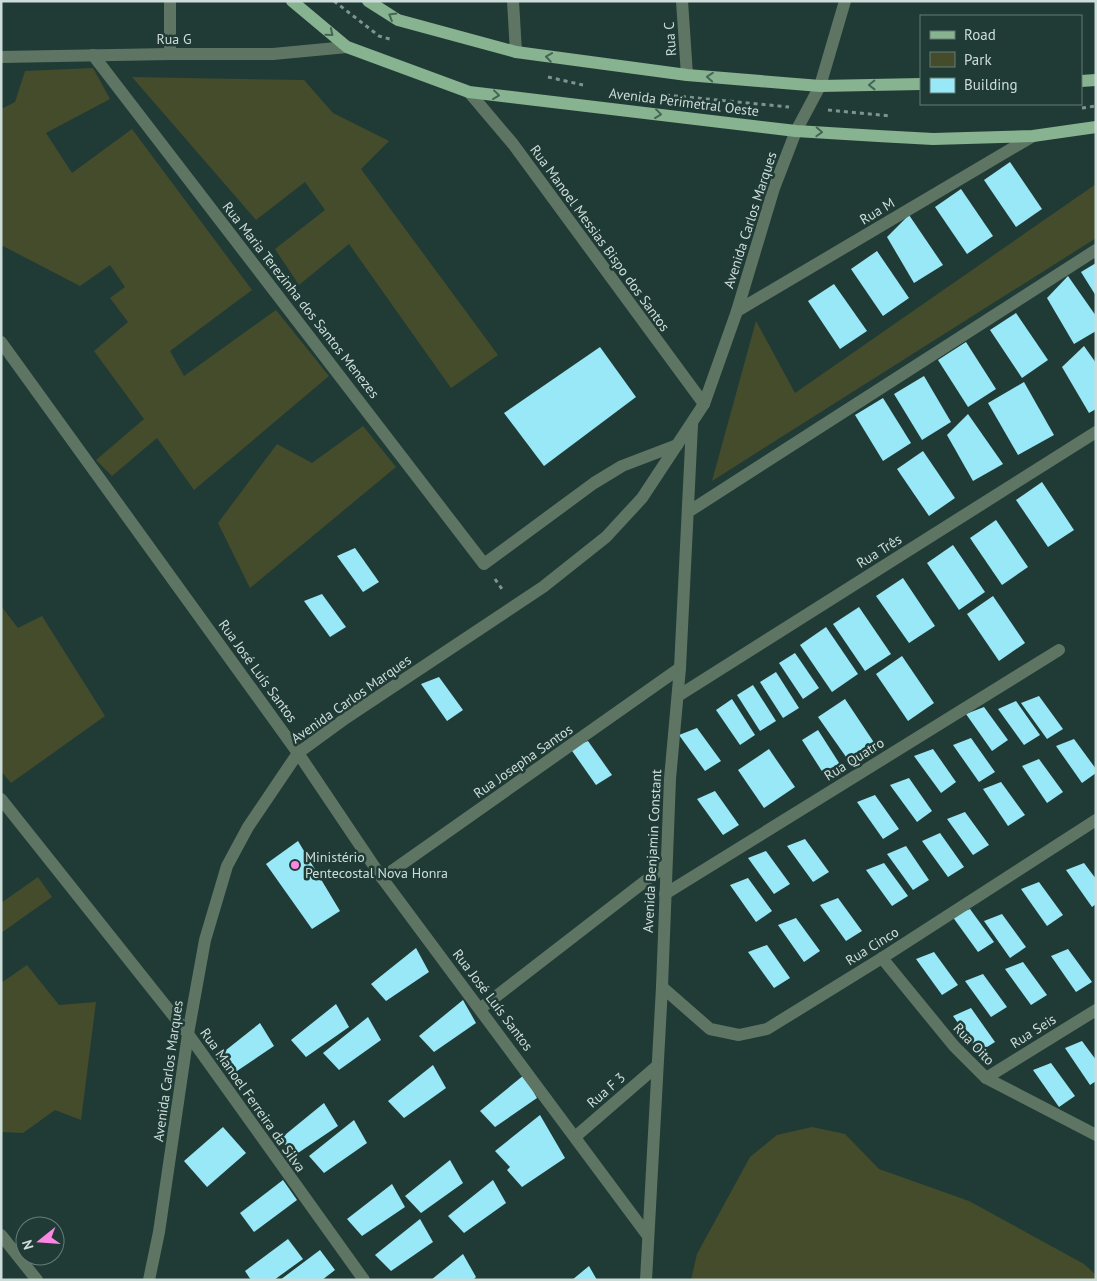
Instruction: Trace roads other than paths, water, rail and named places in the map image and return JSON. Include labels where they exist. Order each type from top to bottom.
[{"type":"main road","name":"Avenida Perimetral Oeste","points":[[292,1],[347,47],[469,92],[796,130],[933,139],[1033,136],[1096,127]]},
{"type":"main road","name":"Avenida Perimetral Oeste","points":[[368,1],[398,20],[516,52],[687,75],[820,86],[920,84]]},
{"type":"main road","points":[[1082,81],[1096,80]]},
{"type":"street","points":[[170,1],[170,54]]},
{"type":"street","points":[[513,1],[516,52]]},
{"type":"street","name":"Rua C","points":[[682,1],[687,75]]},
{"type":"street","name":"Avenida Carlos Marques","points":[[150,1280],[159,1232],[188,1034],[205,940],[227,866],[248,827],[298,753],[515,605],[586,553],[624,520],[642,498],[692,425],[704,404],[737,311],[774,188],[796,130],[820,86],[845,1]]},
{"type":"street","name":"Rua G","points":[[1,58],[93,55],[273,54],[347,47]]},
{"type":"street","name":"Rua Maria Terezinha dos Santos Menezes","points":[[93,55],[484,564],[594,483],[622,466],[677,445]]},
{"type":"street","name":"Rua Manoel Messias Bispo dos Santos","points":[[469,92],[513,144],[704,404]]},
{"type":"street","name":"Rua M","points":[[737,311],[1033,136]]},
{"type":"street","points":[[688,512],[1096,250]]},
{"type":"street","name":"Rua José Luís Santos","points":[[1,342],[298,753],[382,878],[481,1008],[648,1236]]},
{"type":"street","name":"Avenida Benjamin Constant","points":[[646,1280],[662,987],[670,779],[680,668],[692,425]]},
{"type":"street","name":"Rua Três","points":[[678,696],[1096,432]]},
{"type":"street","name":"Rua Quatro","points":[[665,894],[1059,650]]},
{"type":"street","name":"Rua Josepha Santos","points":[[382,878],[680,668]]},
{"type":"street","name":"Rua Manoel Ferreira da Silva","points":[[1,800],[188,1034],[364,1280]]},
{"type":"street","name":"Rua Cinco","points":[[662,987],[710,1029],[739,1035],[767,1028],[882,958],[1096,820]]},
{"type":"street","points":[[481,1008],[666,865]]},
{"type":"street","name":"Rua Oito","points":[[882,958],[954,1046],[986,1078],[1096,1135]]},
{"type":"street","name":"Rua Seis","points":[[986,1078],[1096,1010]]},
{"type":"street","name":"Rua F 3","points":[[575,1137],[657,1066]]},
{"type":"street","points":[[1,1235],[37,1280]]},
{"type":"place","name":"Ministério Pentecostal Nova Honra","points":[[295,865]]}]
